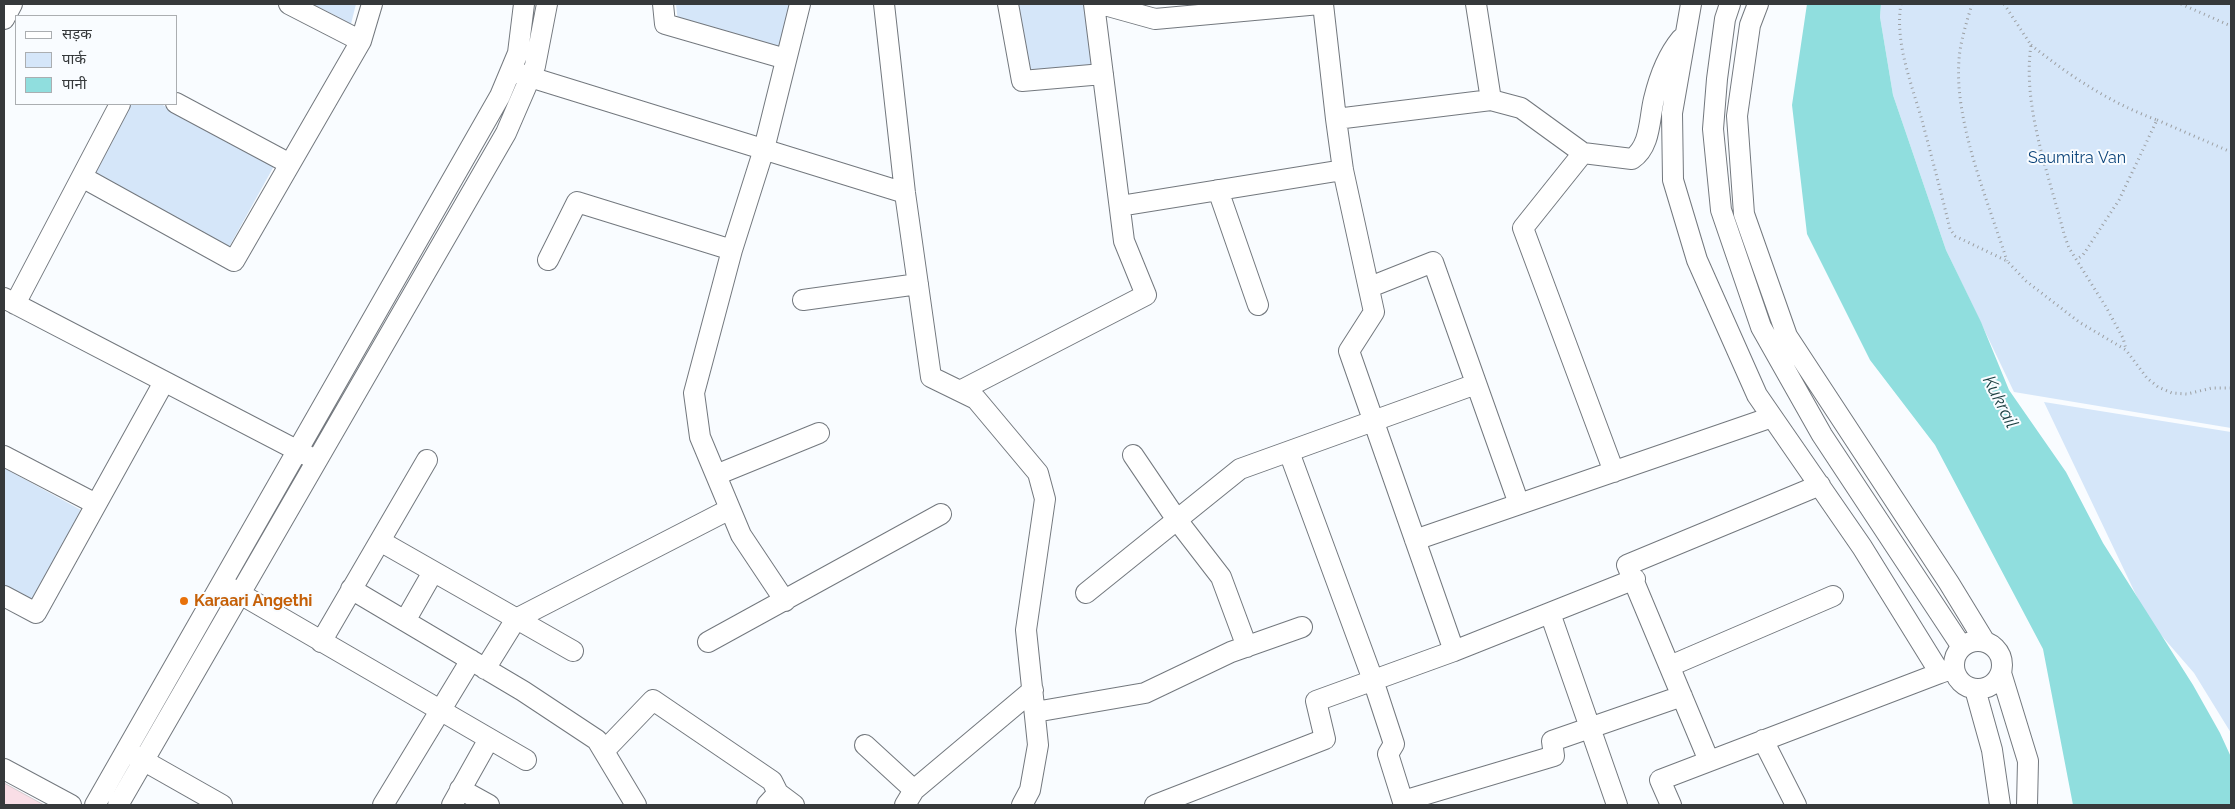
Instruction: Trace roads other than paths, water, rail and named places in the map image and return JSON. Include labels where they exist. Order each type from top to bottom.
[{"type":"street","points":[[4,19],[12,4]]},
{"type":"street","points":[[289,4],[361,40]]},
{"type":"street","points":[[82,177],[234,261],[361,40],[372,4]]},
{"type":"street","points":[[95,805],[500,96],[518,53],[524,4]]},
{"type":"street","points":[[118,805],[506,133],[537,57],[547,4]]},
{"type":"street","points":[[664,4],[665,24],[786,59]]},
{"type":"street","points":[[785,601],[741,535],[700,438],[694,393],[732,250],[764,149],[800,4]]},
{"type":"street","points":[[884,4],[905,193],[931,377],[976,399],[1038,472],[1045,500],[1026,630],[1038,745],[1030,790],[1022,805]]},
{"type":"street","points":[[1008,4],[1022,81],[1104,74]]},
{"type":"street","points":[[960,391],[1146,295],[1124,241],[1094,4]]},
{"type":"street","points":[[1101,4],[1155,19],[1322,4],[1344,170],[1374,312],[1349,351],[1454,651]]},
{"type":"street","points":[[1476,4],[1491,100]]},
{"type":"street","points":[[1691,4],[1672,113],[1673,180],[1697,260],[1757,395],[1947,671],[1961,683],[1975,690],[1991,686],[2001,673]]},
{"type":"street","points":[[1730,4],[1722,36],[1713,129],[1721,210],[1760,327],[1822,435],[1962,647]]},
{"type":"street","points":[[1758,4],[1750,24],[1737,116],[1744,214],[1787,336],[1984,642]]},
{"type":"street","points":[[1336,119],[1491,100],[1522,108],[1583,152],[1632,158],[1640,153],[1646,140],[1654,98],[1670,53],[1686,33]]},
{"type":"street","points":[[510,71],[905,193]]},
{"type":"street","points":[[178,104],[290,164]]},
{"type":"street","points":[[119,105],[82,177],[10,302],[317,461]]},
{"type":"street","points":[[1583,152],[1523,228],[1614,472]]},
{"type":"street","points":[[1120,206],[1344,170]]},
{"type":"street","points":[[1218,190],[1258,305]]},
{"type":"street","points":[[548,260],[577,202],[732,250]]},
{"type":"street","points":[[1370,287],[1433,262],[1519,504]]},
{"type":"street","points":[[804,300],[918,284]]},
{"type":"street","points":[[4,596],[36,613],[164,382]]},
{"type":"street","points":[[1086,593],[1240,469],[1476,384]]},
{"type":"street","points":[[1415,540],[1772,418]]},
{"type":"street","points":[[716,475],[819,433]]},
{"type":"street","points":[[1289,452],[1373,680],[1394,744],[1388,754],[1403,803],[1554,756],[1552,741],[1682,696]]},
{"type":"street","points":[[1133,455],[1176,520],[1222,577],[1247,647]]},
{"type":"street","points":[[4,456],[96,504]]},
{"type":"street","points":[[321,642],[427,460]]},
{"type":"street","points":[[1709,761],[1627,566],[1820,485]]},
{"type":"street","points":[[383,805],[440,711],[516,619],[730,509]]},
{"type":"street","points":[[708,642],[941,514]]},
{"type":"street","points":[[380,541],[573,651]]},
{"type":"street","points":[[405,621],[433,572]]},
{"type":"street","points":[[1155,805],[1325,739],[1316,701],[1454,651],[1634,579]]},
{"type":"street","points":[[221,583],[526,760]]},
{"type":"street","points":[[352,590],[478,664],[597,740],[636,805]]},
{"type":"street","points":[[1670,666],[1833,596]]},
{"type":"street","points":[[1550,613],[1617,805]]},
{"type":"street","points":[[1035,712],[1145,693],[1247,647],[1302,627]]},
{"type":"street","points":[[1671,805],[1660,780],[1947,671],[1962,647],[1977,641],[1984,642],[1998,651],[2002,666],[2001,673],[2028,761],[2027,805]]},
{"type":"street","points":[[865,745],[910,797],[1032,690]]},
{"type":"street","points":[[1975,690],[1992,750],[2000,805]]},
{"type":"street","points":[[604,751],[653,700],[772,781],[780,801]]},
{"type":"street","points":[[489,739],[456,797],[489,805]]},
{"type":"street","points":[[1763,740],[1796,805]]},
{"type":"street","points":[[126,750],[222,805]]},
{"type":"street","points":[[4,769],[71,805]]},
{"type":"water","name":"Kukrail","points":[[1807,4],[1881,4],[1880,17],[1893,95],[1946,250],[1981,322],[2009,390],[2066,472],[2103,543],[2193,685],[2220,733],[2231,757],[2231,805],[2073,805],[2043,649],[1935,445],[1870,360],[1807,234],[1792,105]]},
{"type":"place","name":"Karaari Angethi","points":[[184,601]]},
{"type":"park label","name":"Saumitra Van","points":[[2077,158]]}]
